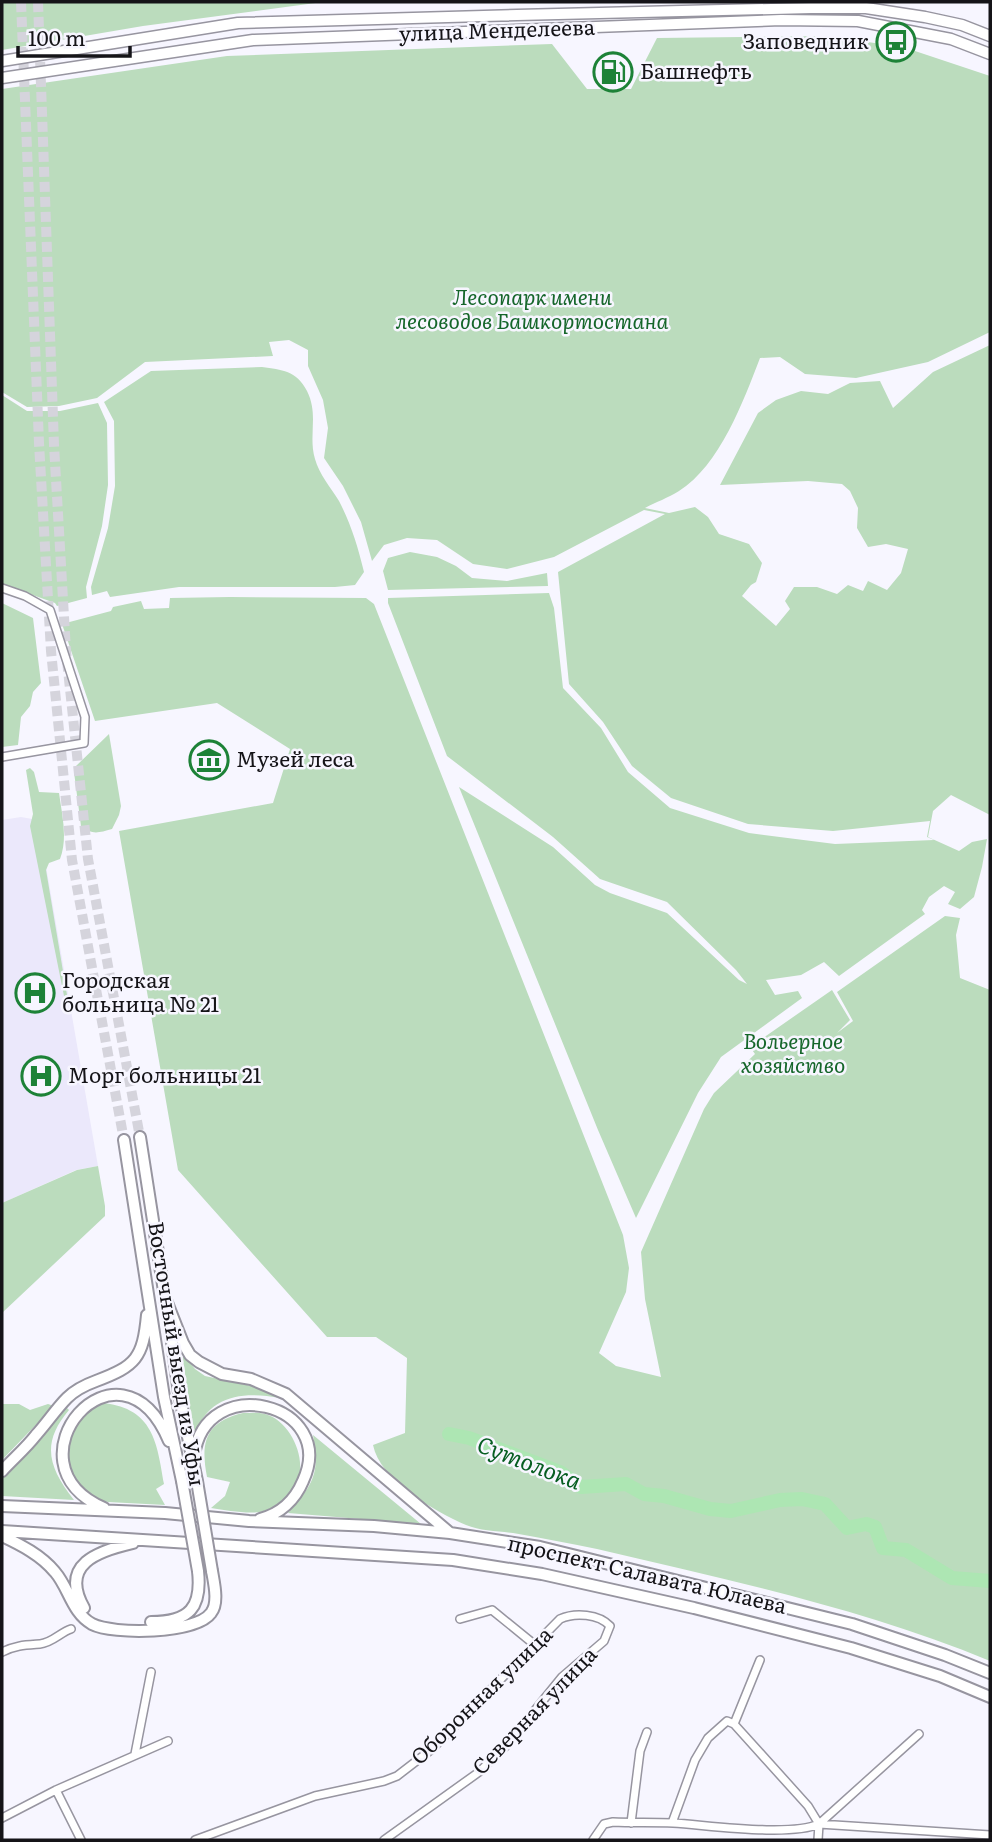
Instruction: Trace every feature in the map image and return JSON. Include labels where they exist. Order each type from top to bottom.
[{"type":"main road","name":"улица Менделеева","points":[[2,61],[238,23],[475,16],[866,8],[962,25],[990,36]]},
{"type":"main road","name":"улица Менделеева","points":[[2,78],[253,40],[781,20],[858,21],[951,39],[990,54]]},
{"type":"main road","name":"Восточный выезд из Уфы","points":[[2,1533],[40,1557],[55,1572],[81,1615],[92,1624],[107,1630],[165,1630],[198,1623],[212,1612],[215,1604],[212,1571],[179,1393],[140,1137]]},
{"type":"main road","name":"Восточный выезд из Уфы","points":[[124,1140],[164,1397],[182,1481],[200,1590],[197,1603],[190,1612],[163,1622],[107,1623],[93,1617],[79,1600],[76,1589],[80,1569],[95,1554],[145,1540]]},
{"type":"main road","points":[[166,1300],[183,1343],[199,1362],[222,1374],[251,1379],[286,1394],[450,1534]]},
{"type":"main road","points":[[2,1471],[69,1396],[83,1386],[114,1375],[138,1356],[146,1337],[150,1302]]},
{"type":"main road","points":[[114,1511],[79,1497],[71,1490],[59,1470],[57,1448],[61,1428],[80,1406],[105,1395],[122,1396],[139,1403],[152,1412],[162,1425],[179,1465]]},
{"type":"main road","points":[[193,1459],[194,1450],[208,1424],[239,1405],[267,1406],[289,1417],[299,1428],[306,1439],[309,1456],[307,1473],[298,1494],[283,1508],[267,1517],[249,1521]]},
{"type":"main road","name":"проспект Салавата Юлаева","points":[[2,1506],[374,1526],[540,1546],[838,1621],[945,1655],[990,1673]]},
{"type":"main road","name":"проспект Салавата Юлаева","points":[[2,1533],[453,1560],[542,1574],[694,1608],[851,1648],[940,1676],[990,1697]]},
{"type":"street","points":[[2,588],[25,596],[50,610],[85,717],[84,743],[2,757]]},
{"type":"street","points":[[460,1619],[492,1610],[535,1645]]},
{"type":"street","name":"Оборонная улица","points":[[195,1840],[315,1796],[397,1776],[432,1749],[561,1619],[569,1615],[590,1616],[608,1622],[610,1626]]},
{"type":"street","name":"Северная улица","points":[[384,1840],[427,1812],[506,1746],[562,1677],[604,1640],[610,1626]]},
{"type":"street","points":[[2,1652],[17,1645],[42,1644],[71,1629]]},
{"type":"street","points":[[734,1724],[760,1660]]},
{"type":"street","points":[[135,1754],[151,1672]]},
{"type":"street","points":[[672,1823],[695,1760],[708,1738],[727,1721],[734,1724],[792,1786],[819,1824],[818,1840]]},
{"type":"street","points":[[631,1823],[640,1751],[647,1732]]},
{"type":"street","points":[[593,1840],[604,1824],[672,1823],[808,1829],[819,1824],[919,1734]]},
{"type":"street","points":[[2,1818],[56,1790],[168,1741]]},
{"type":"street","points":[[56,1790],[81,1840]]},
{"type":"street","points":[[819,1824],[990,1835]]},
{"type":"shaded area","name":"Городская больница № 21","points":[[21,817],[38,820],[98,1166],[76,1170],[2,1203],[2,820]]},
{"type":"green space","points":[[2,2],[323,2],[143,26],[2,50]]},
{"type":"green space","name":"Лесопарк имени лесоводов Башкортостана","points":[[830,36],[906,48],[990,76],[990,332],[928,362],[856,378],[805,374],[780,357],[760,358],[728,431],[707,465],[694,480],[679,491],[645,508],[669,513],[695,507],[708,517],[719,534],[749,544],[762,563],[756,582],[742,596],[776,626],[790,609],[785,601],[794,587],[817,587],[837,594],[848,585],[863,591],[868,581],[887,590],[901,573],[908,549],[886,544],[868,547],[857,528],[858,508],[850,491],[842,484],[808,481],[720,485],[758,413],[776,400],[801,391],[828,394],[850,383],[880,381],[893,408],[933,372],[990,345],[990,815],[951,795],[933,811],[928,837],[959,851],[972,842],[987,839],[974,897],[960,909],[948,904],[955,892],[944,886],[929,897],[922,910],[925,914],[839,976],[824,962],[801,975],[766,980],[775,995],[798,991],[802,998],[721,1057],[698,1093],[636,1218],[459,787],[553,847],[595,885],[667,913],[739,980],[747,984],[667,902],[600,879],[553,837],[447,756],[388,598],[549,593],[554,608],[563,688],[601,728],[628,772],[670,808],[749,833],[835,844],[934,840],[927,837],[930,821],[833,831],[748,824],[671,798],[632,766],[603,722],[569,684],[558,572],[665,514],[644,510],[554,557],[507,569],[473,564],[437,540],[407,538],[384,545],[372,561],[361,522],[343,486],[324,458],[328,428],[323,400],[308,366],[308,350],[289,340],[269,342],[273,356],[145,362],[97,398],[59,406],[27,407],[2,392],[2,89],[227,56],[552,44],[587,89],[631,89],[657,38]]},
{"type":"green space","points":[[262,367],[293,375],[303,384],[311,400],[315,459],[347,518],[364,572],[355,585],[179,587],[110,597],[107,591],[92,595],[91,587],[108,528],[115,486],[114,421],[104,402],[151,371]]},
{"type":"green space","points":[[2,395],[27,411],[60,411],[98,403],[107,423],[108,485],[102,526],[86,587],[87,598],[57,606],[2,584]]},
{"type":"green space","points":[[410,552],[437,557],[472,578],[507,581],[547,573],[548,586],[388,590],[383,571],[388,558]]},
{"type":"green space","name":"Вольерное хозяйство","points":[[170,598],[366,598],[374,604],[623,1235],[629,1268],[626,1292],[599,1353],[616,1366],[661,1377],[645,1299],[641,1252],[704,1109],[714,1093],[755,1054],[750,1047],[832,990],[850,1020],[837,1033],[853,1021],[837,992],[945,916],[960,918],[956,935],[960,978],[990,990],[990,1661],[894,1626],[796,1597],[597,1549],[471,1527],[424,1503],[386,1470],[373,1445],[405,1433],[407,1358],[376,1337],[327,1337],[178,1170],[119,831],[273,803],[290,749],[217,703],[95,721],[62,624],[141,601],[144,609],[169,608]]},
{"type":"green space","points":[[2,603],[33,618],[41,683],[33,692],[30,706],[21,717],[18,745],[2,747]]},
{"type":"green space","points":[[109,734],[121,806],[112,829],[92,832],[81,826],[74,772],[75,767]]},
{"type":"green space","points":[[30,768],[34,772],[39,792],[59,793],[62,810],[64,835],[60,859],[49,863],[46,870],[67,995],[64,996],[30,826],[33,814],[26,770]]},
{"type":"green space","points":[[98,1166],[105,1216],[2,1313],[2,1203],[77,1170]]},
{"type":"green space","points":[[182,1353],[195,1369],[205,1376],[256,1387],[280,1398],[253,1395],[228,1399],[208,1412],[194,1436]]},
{"type":"green space","points":[[104,1403],[133,1412],[150,1430],[159,1454],[164,1484],[156,1489],[165,1505],[108,1502],[93,1498],[66,1472],[63,1440],[89,1409]]},
{"type":"green space","points":[[2,1404],[19,1404],[30,1410],[48,1404],[54,1406],[2,1460]]},
{"type":"green space","points":[[66,1407],[69,1410],[54,1433],[51,1455],[58,1477],[74,1500],[2,1496],[2,1479]]},
{"type":"green space","points":[[243,1413],[265,1414],[281,1423],[293,1439],[299,1457],[299,1476],[289,1494],[278,1504],[260,1512],[211,1508],[225,1496],[230,1482],[207,1477],[204,1453],[208,1435],[221,1422]]},
{"type":"green space","points":[[313,1435],[421,1524],[288,1513],[304,1494],[313,1477],[316,1459]]},
{"type":"waterway","name":"Сутолока","points":[[449,1434],[469,1438],[560,1472],[581,1487],[626,1484],[644,1494],[731,1511],[780,1500],[802,1499],[825,1504],[847,1528],[866,1524],[875,1527],[883,1548],[906,1550],[952,1578],[990,1581]]},
{"type":"tunnel","points":[[21,2],[39,443],[51,651],[72,860],[124,1140]]},
{"type":"tunnel","points":[[38,2],[54,445],[66,651],[88,859],[140,1137]]},
{"type":"place","name":"Заповедник","points":[[896,42]]},
{"type":"place","name":"Башнефть","points":[[613,72]]},
{"type":"place","name":"Музей леса","points":[[209,760]]},
{"type":"place","name":"Городская больница № 21","points":[[35,993]]},
{"type":"place","name":"Морг больницы 21","points":[[41,1076]]}]
